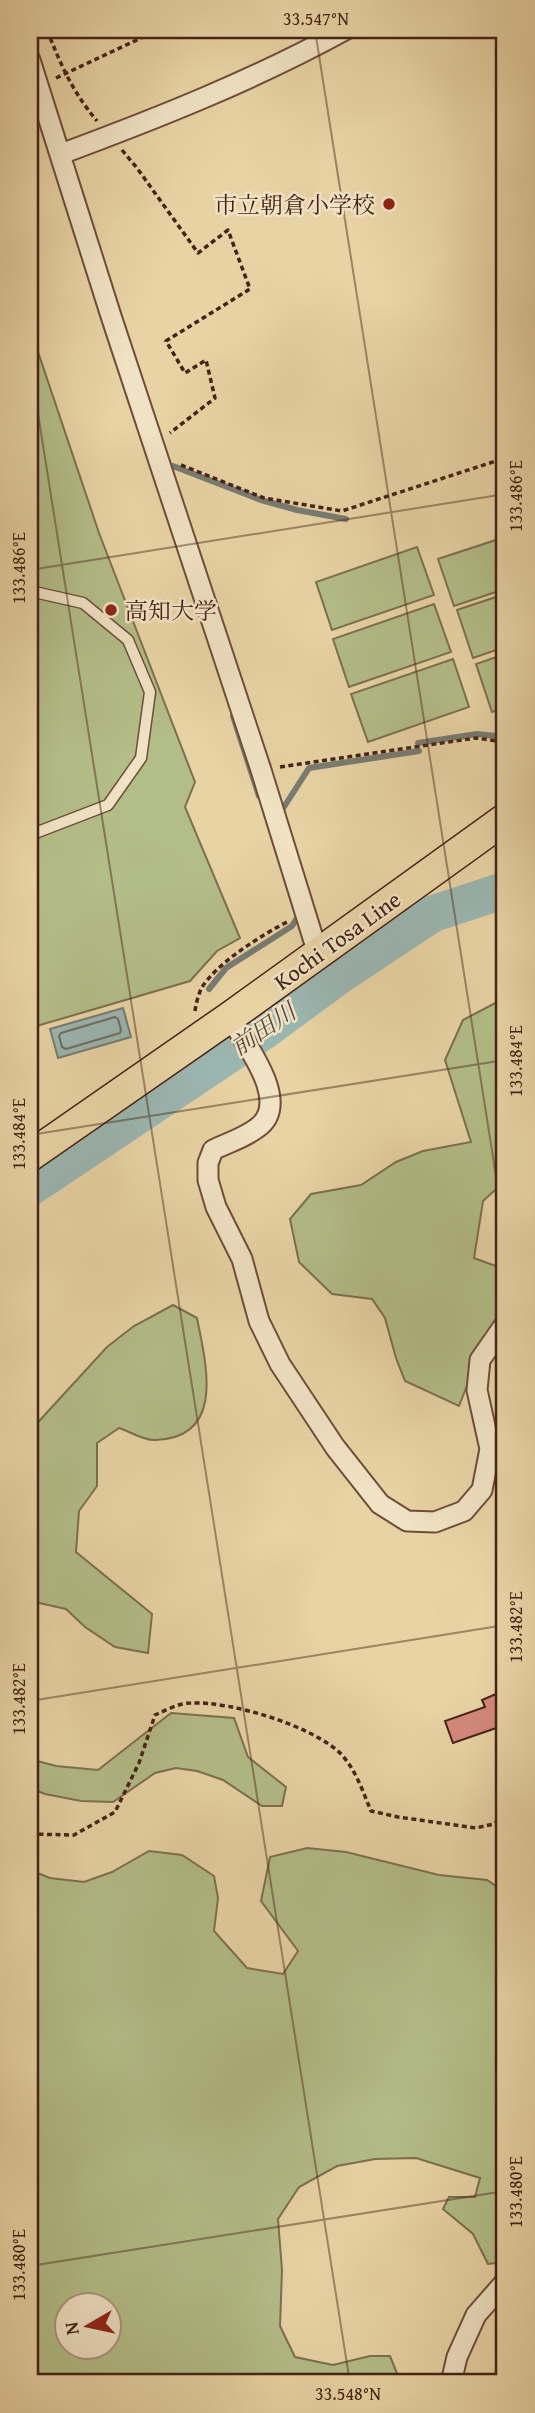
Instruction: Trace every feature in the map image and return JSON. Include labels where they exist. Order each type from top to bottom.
[{"type":"main road","name":"Kochi Tosa Line","points":[[30,1156],[240,1034],[318,954],[505,819]]},
{"type":"street","points":[[61,154],[206,99],[295,58],[345,30]]},
{"type":"street","points":[[30,60],[111,316],[261,770],[318,954]]},
{"type":"street","points":[[240,1034],[267,1081],[271,1107],[259,1127],[213,1150],[208,1163],[208,1180],[216,1208],[242,1259],[259,1321],[280,1364],[335,1447],[380,1504],[407,1521],[435,1522],[464,1511],[482,1490],[489,1449],[477,1390],[480,1360],[505,1324]]},
{"type":"street","points":[[451,2383],[457,2357],[476,2315],[505,2282]]},
{"type":"lane","points":[[30,591],[83,603],[128,639],[150,692],[141,758],[108,805],[30,835]]},
{"type":"path","points":[[47,30],[65,75],[81,102],[137,168],[198,253],[228,230],[250,289],[166,341],[185,373],[206,360],[215,398],[156,450],[264,498],[342,511],[499,460],[505,455]]},
{"type":"path","points":[[38,86],[158,30]]},
{"type":"path","points":[[261,770],[476,738],[505,742]]},
{"type":"path","points":[[195,1011],[200,991],[209,977],[221,965],[281,925]]},
{"type":"path","points":[[30,1834],[74,1835],[116,1812],[138,1763],[155,1715],[189,1703],[212,1704],[271,1717],[308,1731],[340,1754],[353,1771],[371,1811],[476,1828],[494,1824],[505,1814]]},
{"type":"green space","points":[[30,328],[99,533],[195,782],[185,807],[240,938],[217,951],[190,981],[30,1028]]},
{"type":"green space","points":[[505,537],[505,589],[454,606],[438,559]]},
{"type":"green space","points":[[417,547],[434,595],[332,630],[316,582]]},
{"type":"green space","points":[[505,594],[505,647],[473,658],[457,610]]},
{"type":"green space","points":[[434,604],[451,652],[349,687],[333,639]]},
{"type":"green space","points":[[505,654],[505,708],[492,712],[476,664]]},
{"type":"green space","points":[[453,659],[469,707],[368,742],[351,694]]},
{"type":"green space","points":[[501,1000],[505,1003],[505,1181],[483,1201],[474,1258],[504,1269],[505,1327],[480,1352],[459,1406],[405,1381],[385,1318],[372,1299],[332,1294],[299,1262],[290,1219],[311,1194],[361,1185],[396,1162],[423,1151],[471,1142],[445,1060],[463,1020]]},
{"type":"green space","points":[[173,1305],[197,1318],[206,1376],[206,1396],[202,1413],[193,1427],[178,1436],[151,1440],[119,1428],[97,1443],[97,1486],[79,1511],[76,1552],[152,1614],[148,1653],[115,1647],[85,1627],[66,1609],[30,1601],[30,1431],[107,1347],[134,1326]]},
{"type":"green space","points":[[171,1713],[234,1718],[248,1757],[286,1787],[282,1806],[262,1806],[223,1780],[197,1771],[176,1768],[155,1773],[113,1802],[81,1801],[45,1794],[30,1788],[30,1759],[56,1766],[98,1770]]},
{"type":"green space","points":[[307,1848],[346,1852],[439,1875],[487,1880],[505,1892],[505,2262],[488,2264],[473,2234],[443,2209],[449,2197],[475,2197],[480,2178],[416,2158],[375,2159],[337,2166],[299,2187],[278,2219],[282,2270],[280,2326],[295,2357],[333,2365],[370,2356],[390,2356],[401,2383],[30,2383],[30,1870],[50,1878],[84,1882],[112,1872],[149,1851],[182,1855],[214,1876],[218,1898],[214,1931],[247,1968],[283,1974],[298,1951],[261,1901],[270,1857]]},
{"type":"water","points":[[123,1008],[131,1037],[58,1058],[50,1029]]},
{"type":"building","points":[[498,1693],[505,1710],[505,1725],[453,1743],[445,1721],[485,1707],[482,1700]]},
{"type":"waterway","points":[[173,466],[261,500],[346,519]]},
{"type":"waterway","points":[[233,716],[259,796]]},
{"type":"waterway","points":[[418,743],[477,734],[505,737]]},
{"type":"waterway","points":[[283,814],[282,810],[309,768],[419,751]]},
{"type":"waterway","name":"前田川","points":[[30,1188],[432,914],[505,890]]},
{"type":"waterway","points":[[209,989],[226,968],[292,926],[297,913]]},
{"type":"place","name":"市立朝倉小学校","points":[[389,204]]},
{"type":"place","name":"高知大学","points":[[111,610]]}]
